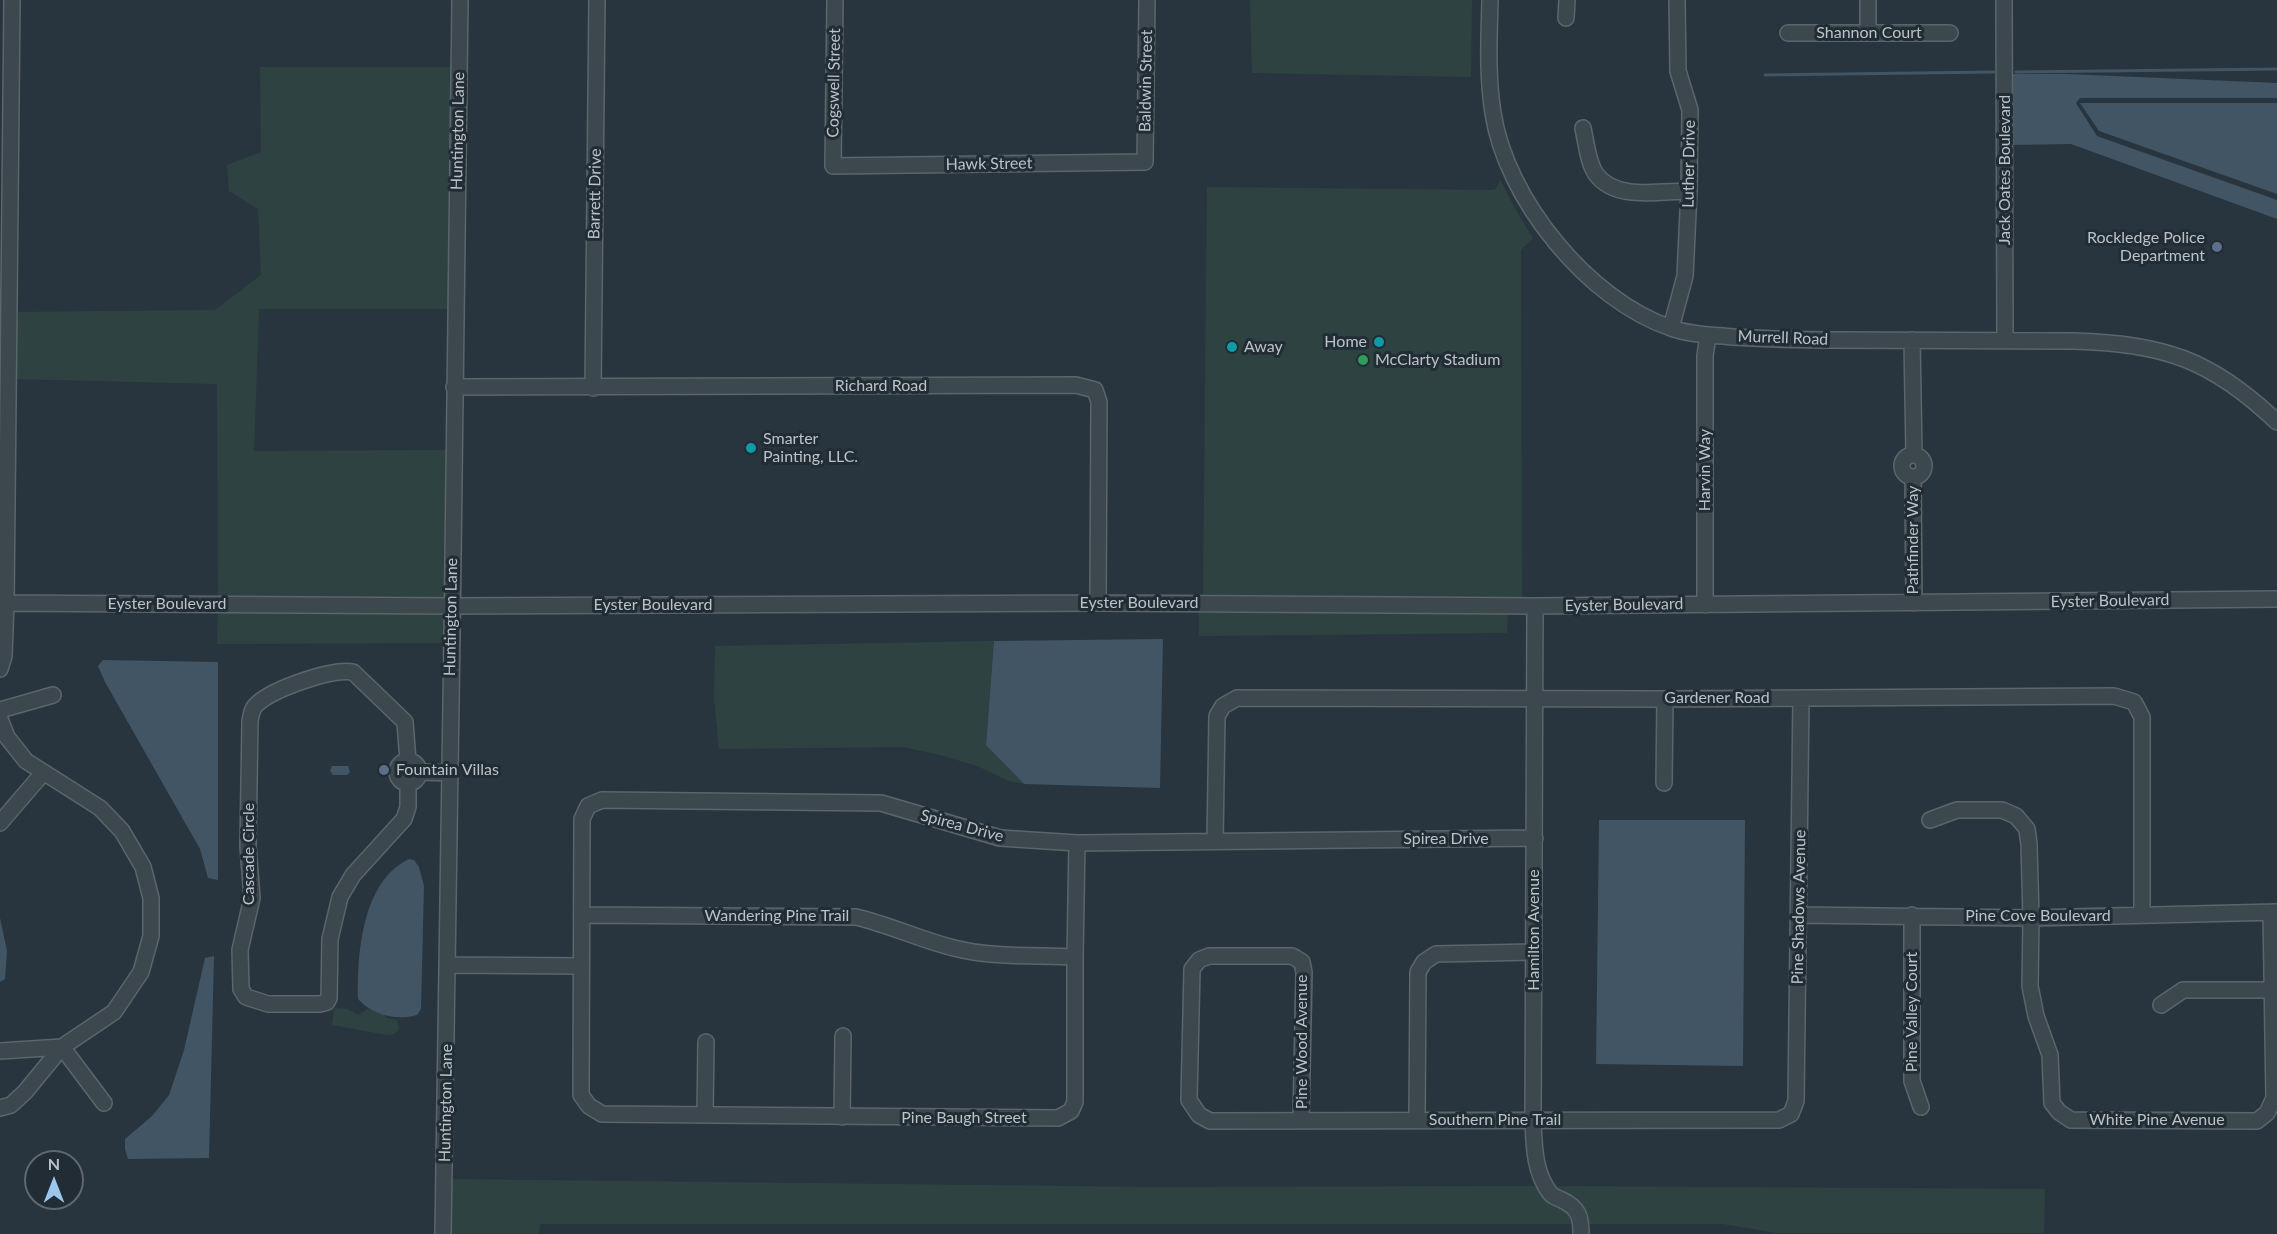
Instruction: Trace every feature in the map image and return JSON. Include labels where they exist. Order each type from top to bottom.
[{"type":"street","points":[[0,669],[4,656],[12,0]]},
{"type":"street","name":"Huntington Lane","points":[[443,1234],[460,0]]},
{"type":"street","name":"Barrett Drive","points":[[593,388],[597,0]]},
{"type":"street","name":"Cogswell Street","points":[[832,166],[835,0]]},
{"type":"street","name":"Baldwin Street","points":[[1145,162],[1147,0]]},
{"type":"street","name":"Murrell Road","points":[[1490,0],[1489,69],[1493,115],[1505,160],[1526,203],[1554,242],[1587,276],[1623,304],[1671,328],[1708,335],[1783,340],[2112,342],[2154,349],[2192,361],[2222,378],[2252,399],[2277,422]]},
{"type":"street","points":[[1566,18],[1567,0]]},
{"type":"street","name":"Luther Drive","points":[[1671,328],[1685,276],[1689,191],[1689,110],[1677,71],[1677,0]]},
{"type":"street","points":[[1868,0],[1868,33]]},
{"type":"street","name":"Jack Oates Boulevard","points":[[2004,0],[2005,340]]},
{"type":"street","name":"Shannon Court","points":[[1788,33],[1950,33]]},
{"type":"street","points":[[1583,128],[1594,172],[1606,184],[1624,192],[1689,191]]},
{"type":"street","name":"Hawk Street","points":[[832,166],[1145,162]]},
{"type":"street","name":"Harvin Way","points":[[1705,605],[1705,356],[1708,335]]},
{"type":"street","name":"Pathfinder Way","points":[[1912,340],[1914,454],[1921,457],[1924,468],[1920,475],[1913,477],[1914,603]]},
{"type":"street","name":"Richard Road","points":[[454,387],[1076,386],[1095,390],[1099,402],[1098,603]]},
{"type":"street","name":"Eyster Boulevard","points":[[3,603],[451,606],[1098,603],[1535,606],[2277,599]]},
{"type":"street","name":"Hamilton Avenue","points":[[1535,606],[1533,1120],[1536,1160],[1543,1180],[1552,1195],[1574,1205],[1581,1218],[1581,1234]]},
{"type":"street","name":"Cascade Circle","points":[[328,672],[353,672],[405,722],[412,772],[408,807],[404,819],[353,875],[340,897],[331,931],[327,1002],[268,1004],[246,998],[241,988],[240,950],[252,898],[248,846],[250,732],[252,711],[257,704],[284,688],[328,672]]},
{"type":"street","points":[[0,710],[53,694]]},
{"type":"street","name":"Gardener Road","points":[[1215,841],[1217,716],[1223,706],[1237,698],[1665,699],[2114,696],[2134,702],[2142,717],[2142,915]]},
{"type":"street","name":"Pine Shadows Avenue","points":[[1791,1114],[1796,1101],[1801,698]]},
{"type":"street","points":[[1664,783],[1665,699]]},
{"type":"street","points":[[0,719],[7,737],[26,761],[43,774],[100,808],[122,831],[143,867],[151,898],[151,936],[141,972],[114,1011],[62,1047],[25,1092],[10,1106],[0,1108]]},
{"type":"street","points":[[412,772],[450,773]]},
{"type":"street","points":[[0,823],[43,774]]},
{"type":"street","name":"Spirea Drive","points":[[589,1106],[581,1095],[582,819],[588,806],[602,800],[881,803],[1000,838],[1077,843],[1535,838]]},
{"type":"street","name":"White Pine Avenue","points":[[1930,820],[1957,810],[2002,810],[2016,816],[2026,829],[2029,844],[2031,918],[2030,986],[2036,1016],[2050,1055],[2052,1103],[2059,1112],[2071,1120],[2257,1121],[2267,1113],[2274,1098],[2272,990],[2274,913]]},
{"type":"street","name":"Pine Baugh Street","points":[[589,1106],[602,1114],[842,1117],[1058,1118],[1071,1111],[1076,1102],[1077,843]]},
{"type":"street","name":"Pine Cove Boulevard","points":[[1799,915],[2031,918],[2274,913]]},
{"type":"street","name":"Wandering Pine Trail","points":[[582,915],[856,917],[884,924],[952,948],[984,954],[1075,957]]},
{"type":"street","name":"Pine Valley Court","points":[[1912,915],[1912,1081],[1921,1107]]},
{"type":"street","points":[[1417,1120],[1418,972],[1424,962],[1436,954],[1534,952]]},
{"type":"street","name":"Pine Wood Avenue","points":[[1199,1115],[1189,1100],[1192,969],[1199,960],[1209,956],[1292,956],[1302,962],[1304,972],[1301,1121]]},
{"type":"street","points":[[448,965],[581,966]]},
{"type":"street","points":[[2161,1005],[2183,990],[2272,990]]},
{"type":"street","points":[[842,1117],[843,1036]]},
{"type":"street","points":[[705,1114],[706,1042]]},
{"type":"street","points":[[0,1052],[62,1047]]},
{"type":"street","points":[[62,1047],[104,1103]]},
{"type":"street","name":"Southern Pine Trail","points":[[1199,1115],[1210,1121],[1301,1121],[1779,1120],[1791,1114]]},
{"type":"green space","points":[[1250,0],[1472,0],[1471,77],[1252,73]]},
{"type":"green space","points":[[260,67],[454,67],[450,309],[259,309],[254,451],[448,450],[446,600],[218,598],[217,384],[14,379],[14,312],[215,310],[261,275],[258,209],[229,191],[227,165],[261,152]]},
{"type":"green space","name":"McClarty Stadium","points":[[1500,180],[1533,238],[1521,250],[1522,598],[1203,598],[1207,187],[1492,190],[1496,189]]},
{"type":"green space","points":[[218,610],[446,611],[446,643],[217,644]]},
{"type":"green space","points":[[1199,610],[1508,612],[1507,633],[1199,636]]},
{"type":"green space","points":[[994,641],[986,744],[1024,784],[1009,781],[977,766],[904,747],[719,749],[714,699],[715,646]]},
{"type":"green space","points":[[334,1008],[348,1009],[358,1015],[368,1009],[383,1012],[386,1018],[397,1020],[399,1029],[394,1034],[387,1035],[332,1025]]},
{"type":"green space","points":[[449,1179],[1151,1187],[1540,1186],[1570,1210],[1576,1224],[540,1224],[539,1234],[448,1234]]},
{"type":"green space","points":[[1552,1186],[2045,1189],[2044,1233],[1776,1233],[1723,1224],[1586,1224]]},
{"type":"water","points":[[2010,74],[2067,74],[2277,83],[2277,98],[2080,98],[2076,103],[2097,136],[2277,200],[2277,219],[2071,144],[2010,145]]},
{"type":"water","points":[[2080,103],[2277,103],[2277,194],[2099,131]]},
{"type":"water","points":[[1163,639],[1160,788],[1024,784],[986,745],[994,641]]},
{"type":"water","points":[[103,660],[218,662],[218,880],[208,878],[200,849],[105,682],[98,666]]},
{"type":"water","points":[[332,766],[348,766],[350,772],[347,775],[333,775],[330,771]]},
{"type":"water","points":[[1599,820],[1745,820],[1743,1066],[1596,1064]]},
{"type":"water","points":[[409,859],[414,860],[419,867],[424,886],[421,1009],[417,1015],[393,1017],[378,1013],[358,999],[361,941],[372,901],[381,884],[393,869]]},
{"type":"water","points":[[0,918],[7,951],[5,979],[0,982]]},
{"type":"water","points":[[214,956],[209,1158],[128,1159],[125,1139],[152,1116],[169,1095],[184,1050],[205,958]]},
{"type":"waterway","points":[[2016,72],[2277,69]]},
{"type":"waterway","points":[[1765,75],[1994,72]]},
{"type":"place","name":"Rockledge Police Department","points":[[2217,247]]},
{"type":"place","name":"Home","points":[[1379,342]]},
{"type":"place","name":"Away","points":[[1232,347]]},
{"type":"place","name":"McClarty Stadium","points":[[1363,360]]},
{"type":"place","name":"Smarter Painting, LLC.","points":[[751,448]]},
{"type":"place","name":"Fountain Villas","points":[[384,770]]}]
